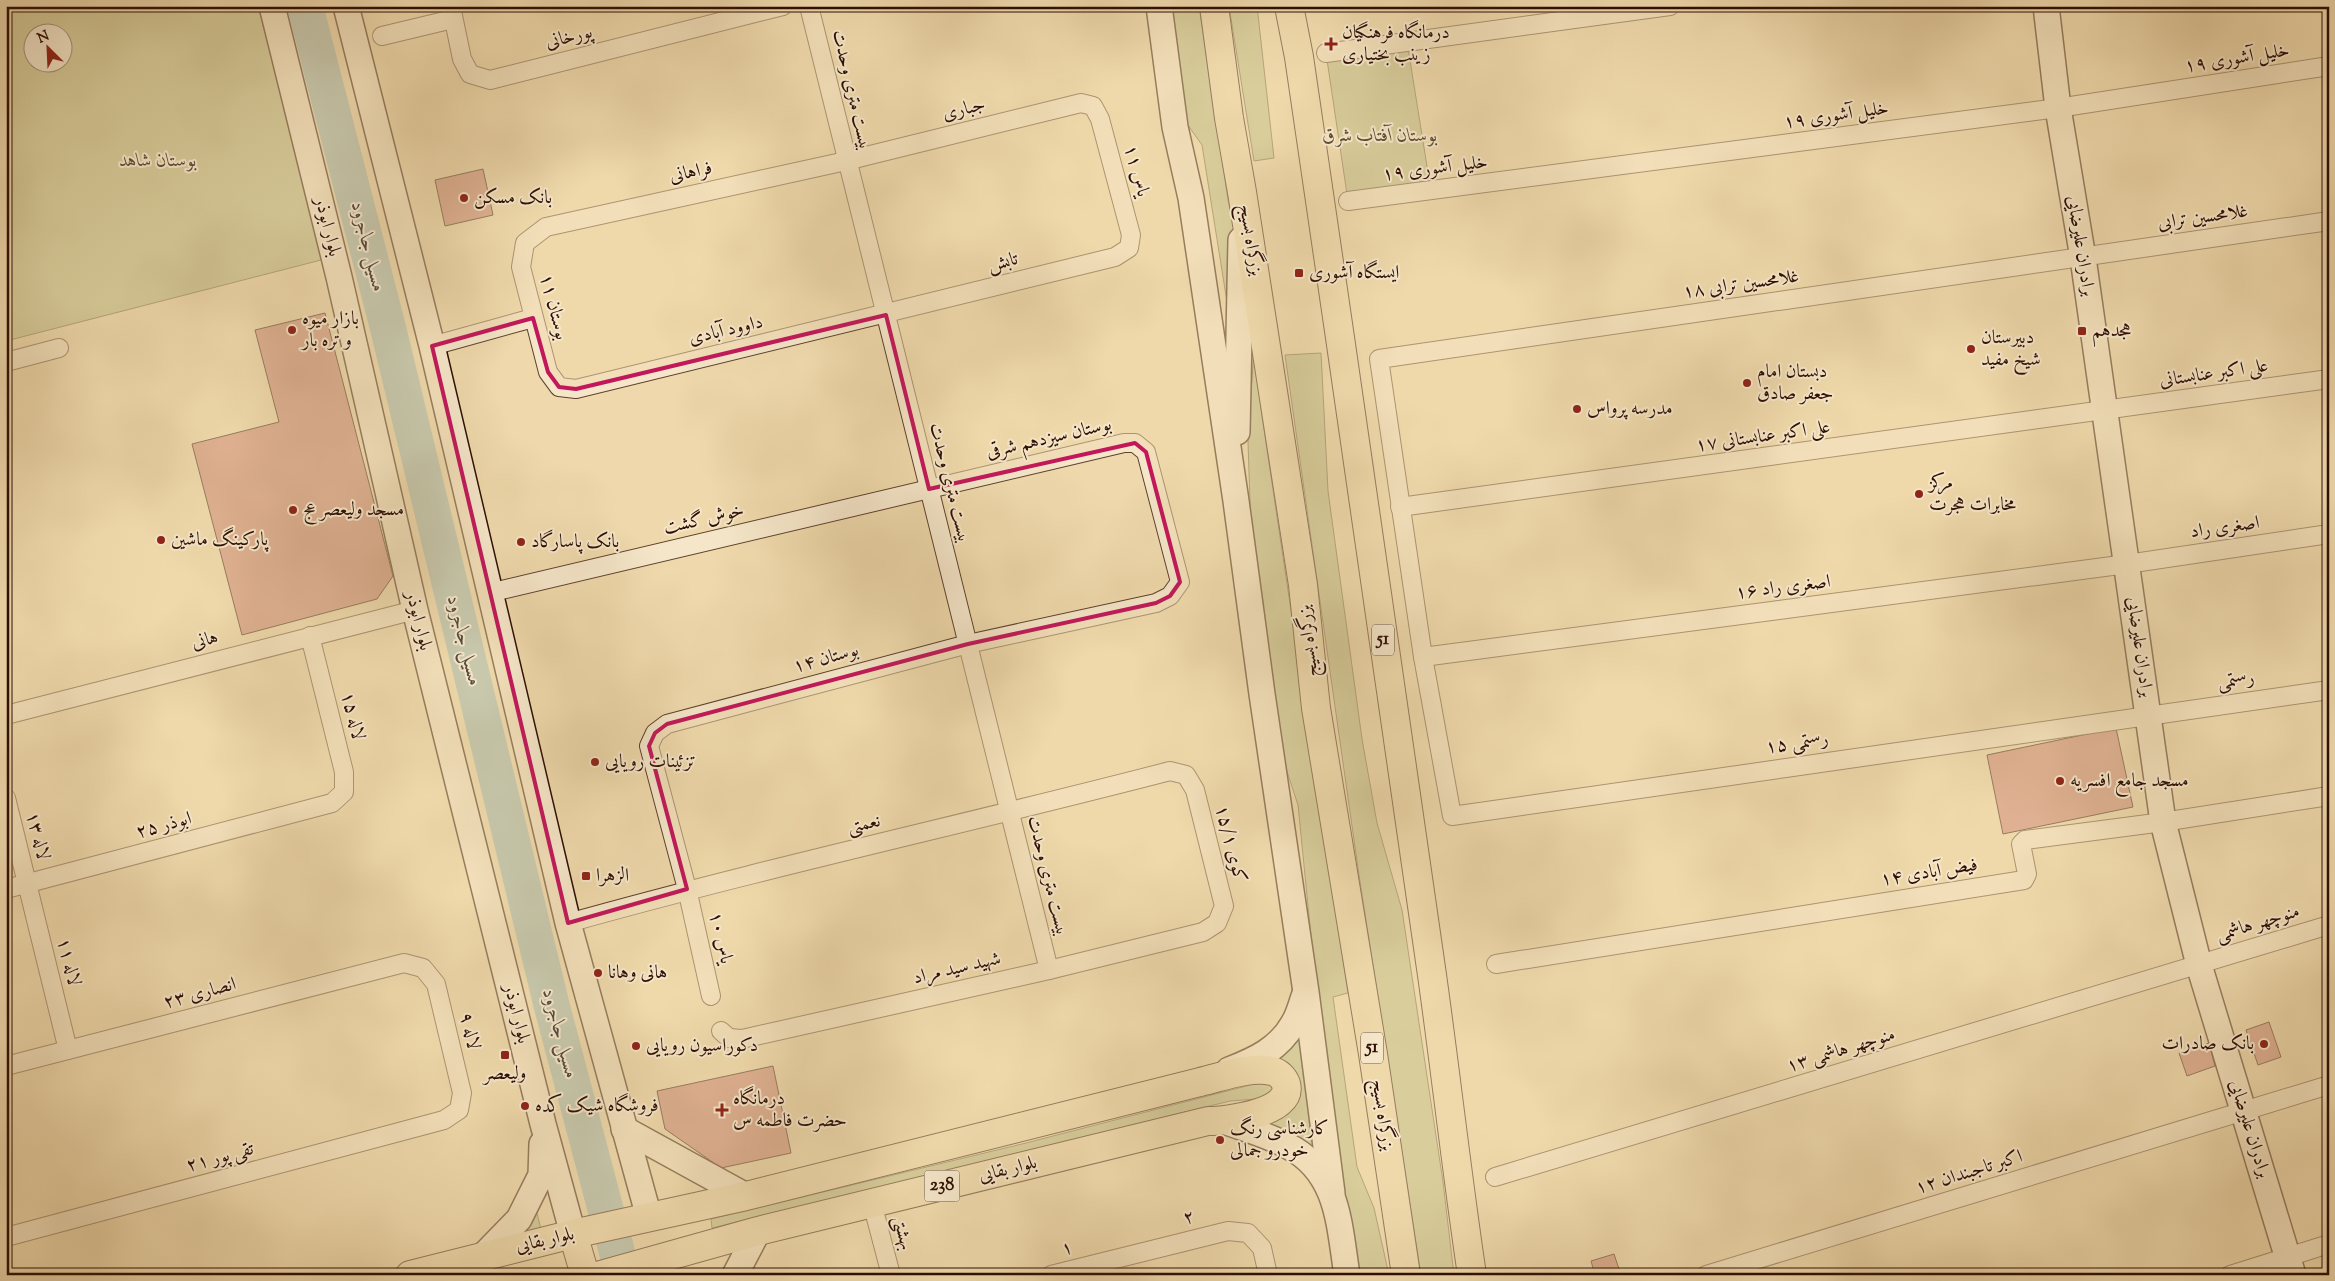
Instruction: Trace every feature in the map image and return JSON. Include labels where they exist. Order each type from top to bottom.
[{"type":"main road","name":"بلوار ابوذر","points":[[272,6],[340,276],[414,610],[543,1124],[583,1232]]},
{"type":"main road","points":[[346,6],[432,346],[568,923],[624,1129],[644,1218],[658,1266]]},
{"type":"main road","points":[[1159,6],[1176,127],[1191,198],[1306,992],[1334,1202],[1348,1275]]},
{"type":"main road","name":"بزرگراه بسیج","points":[[1214,6],[1229,118],[1303,585],[1316,708],[1373,1054],[1406,1275]]},
{"type":"main road","name":"51","points":[[1289,6],[1300,57],[1432,975],[1455,1160],[1472,1275]]},
{"type":"main road","name":"برادران علیرضایی","points":[[2046,6],[2058,108],[2083,258],[2163,822],[2199,965],[2290,1266]]},
{"type":"main road","points":[[1236,501],[1242,192]]},
{"type":"main road","name":"بلوار بقایی","points":[[644,1218],[746,1196],[1200,1082],[1258,1058],[1275,1046],[1294,1024],[1306,992]]},
{"type":"main road","points":[[1200,1082],[1262,1070],[1274,1071],[1281,1076],[1286,1084],[1285,1096],[1275,1106],[1252,1115],[1224,1121]]},
{"type":"main road","name":"بلوار بقایی","points":[[658,1266],[758,1231],[1208,1121],[1224,1121],[1289,1146],[1318,1168],[1334,1202]]},
{"type":"main road","points":[[483,1256],[519,1219],[541,1175],[543,1124]]},
{"type":"main road","points":[[624,1129],[746,1196]]},
{"type":"main road","name":"238","points":[[583,1232],[644,1218]]},
{"type":"main road","points":[[735,1275],[758,1231]]},
{"type":"main road","points":[[583,1232],[597,1274]]},
{"type":"main road","name":"بلوار بقایی","points":[[410,1275],[583,1232]]},
{"type":"main road","name":"238","points":[[597,1274],[658,1266]]},
{"type":"street","name":"پورخانی","points":[[452,13],[462,59],[470,74],[490,80],[783,6]]},
{"type":"street","name":"بیست متری وحدت","points":[[809,6],[846,161],[1049,970]]},
{"type":"street","points":[[1326,53],[1670,6]]},
{"type":"street","points":[[382,36],[452,13]]},
{"type":"street","name":"خلیل آشوری ۱۹","points":[[1348,201],[2058,108],[2329,66]]},
{"type":"street","name":"جباری","points":[[846,161],[1081,103],[1093,106]]},
{"type":"street","name":"یاس ۱۱","points":[[1093,106],[1100,119],[1131,235],[1129,248]]},
{"type":"street","name":"فراهانی","points":[[546,227],[846,161]]},
{"type":"street","name":"غلامحسین ترابی","points":[[2083,258],[2329,221]]},
{"type":"street","name":"بوستان ۱۱","points":[[546,227],[525,243],[522,267],[548,372],[558,387],[576,389]]},
{"type":"street","name":"تابش","points":[[886,315],[1115,257],[1129,248]]},
{"type":"street","name":"غلامحسین ترابی ۱۸","points":[[1400,508],[1380,359],[1404,354],[2083,258]]},
{"type":"street","name":"داوود آبادی","points":[[576,389],[886,315]]},
{"type":"street","points":[[432,346],[534,318]]},
{"type":"street","points":[[6,362],[59,348]]},
{"type":"street","name":"علی اکبر عنابستانی","points":[[2104,411],[2329,379]]},
{"type":"street","name":"علی اکبر عنابستانی ۱۷","points":[[1400,508],[2104,411]]},
{"type":"street","name":"بوستان سیزدهم شرقی","points":[[929,489],[1124,443],[1136,443],[1146,452],[1180,582],[1170,596]]},
{"type":"street","name":"خوش گشت","points":[[489,593],[929,489]]},
{"type":"street","points":[[1400,508],[1423,656]]},
{"type":"street","name":"اصغری راد","points":[[2127,564],[2329,534]]},
{"type":"street","name":"اصغری راد ۱۶","points":[[1423,656],[2127,564]]},
{"type":"street","name":"بوستان ۱۴","points":[[687,889],[649,746],[654,733],[667,724],[968,644],[1156,603],[1170,596]]},
{"type":"street","name":"هانی","points":[[6,715],[414,610]]},
{"type":"street","name":"لاله ۱۵","points":[[310,636],[344,772],[344,792],[332,803]]},
{"type":"street","name":"رستمی ۱۵","points":[[1423,656],[1452,816],[2149,714]]},
{"type":"street","name":"رستمی","points":[[2149,714],[2329,690]]},
{"type":"street","name":"نعمتی","points":[[568,923],[687,889],[1010,813],[1170,771]]},
{"type":"street","name":"کوی ۱۵/۱","points":[[1170,771],[1186,775],[1195,790],[1224,906],[1217,923],[1203,932]]},
{"type":"street","name":"فیض آبادی ۱۴","points":[[1496,964],[2024,880],[2027,874],[2021,844],[2025,840],[2163,822],[2329,796]]},
{"type":"street","name":"لاله ۱۳","points":[[6,798],[27,884]]},
{"type":"street","name":"ابوذر ۲۵","points":[[6,889],[332,803]]},
{"type":"street","name":"لاله ۱۱","points":[[27,884],[68,1050]]},
{"type":"street","name":"یاس ۱۰","points":[[687,889],[711,996]]},
{"type":"street","name":"منوچهر هاشمی","points":[[2199,965],[2329,925]]},
{"type":"street","name":"شهید سید مراد","points":[[721,1031],[729,1038],[742,1039],[1049,970],[1203,932]]},
{"type":"street","name":"انصاری ۲۳","points":[[6,1066],[404,963]]},
{"type":"street","name":"لاله ۹","points":[[404,963],[423,968],[436,984],[462,1093],[459,1110],[444,1120]]},
{"type":"street","name":"منوچهر هاشمی ۱۳","points":[[1495,1177],[2199,965]]},
{"type":"street","name":"اکبر تاجبندان ۱۲","points":[[1706,1275],[2329,1085]]},
{"type":"street","name":"تقی پور ۲۱","points":[[6,1237],[444,1120]]},
{"type":"street","name":"بهشتی","points":[[872,1203],[891,1275]]},
{"type":"street","name":"۲","points":[[1095,1269],[1228,1230],[1248,1233],[1262,1248],[1268,1275]]},
{"type":"street","points":[[2230,1275],[2290,1266],[2329,1244]]},
{"type":"street","name":"۱","points":[[1051,1275],[1095,1269]]},
{"type":"highlighted area","points":[[886,315],[929,489],[1135,443],[1146,452],[1180,582],[1170,596],[1156,603],[968,644],[667,724],[655,733],[649,746],[687,889],[568,923],[432,346],[533,318],[548,372],[559,387],[576,389]]},
{"type":"green space","name":"بوستان شاهد","points":[[6,6],[258,6],[325,259],[6,341]]},
{"type":"green space","points":[[1169,6],[1199,6],[1228,200],[1241,258],[1238,371],[1202,145],[1185,121]]},
{"type":"green space","points":[[1229,6],[1257,6],[1274,158],[1254,161]]},
{"type":"green space","name":"بوستان آفتاب شرق","points":[[1407,42],[1431,191],[1348,201],[1326,53]]},
{"type":"green space","points":[[1254,350],[1262,416],[1348,993],[1333,997],[1357,1167],[1374,1208],[1389,1275],[1356,1275],[1330,1127],[1298,805],[1280,750],[1251,531],[1248,442]]},
{"type":"green space","points":[[1321,353],[1328,491],[1362,739],[1377,823],[1402,910],[1443,1182],[1454,1275],[1421,1275],[1359,875],[1285,355]]},
{"type":"green space","points":[[1301,1024],[1315,1152],[1254,1125],[1277,1114],[1267,1061]]},
{"type":"green space","points":[[1258,1083],[1270,1084],[1274,1088],[1272,1093],[1257,1099],[1230,1101],[712,1228],[711,1219],[1026,1143]]},
{"type":"green space","points":[[535,1206],[541,1229],[519,1235]]},
{"type":"building","points":[[387,6],[408,6],[388,11]]},
{"type":"building","name":"بانک مسکن","points":[[483,169],[493,215],[445,226],[435,180]]},
{"type":"building","name":"مسجد ولیعصر عج","points":[[325,313],[393,576],[377,599],[242,635],[192,444],[279,422],[255,330]]},
{"type":"building","name":"مسجد جامع افسریه","points":[[2116,728],[2133,807],[2003,834],[1987,755]]},
{"type":"building","name":"بانک صادرات","points":[[2269,1022],[2281,1057],[2258,1065],[2246,1030]]},
{"type":"building","points":[[2209,1043],[2215,1066],[2187,1076],[2179,1053]]},
{"type":"building","name":"درمانگاه حضرت فاطمه س","points":[[773,1066],[791,1153],[721,1168],[665,1129],[657,1091]]},
{"type":"building","points":[[1614,1254],[1621,1275],[1595,1275],[1591,1261]]},
{"type":"waterway","name":"مسیل جاجرود","points":[[305,6],[388,328],[551,1003],[623,1275]]},
{"type":"place","name":"درمانگاه فرهنگیان زینب بختیاری","points":[[1331,44]]},
{"type":"place","name":"بانک مسکن","points":[[464,198]]},
{"type":"place","name":"ایستگاه آشوری","points":[[1299,273]]},
{"type":"place","name":"بازار میوه و تره بار","points":[[292,330]]},
{"type":"place","name":"هجدهم","points":[[2082,331]]},
{"type":"place","name":"دبیرستان شیخ مفید","points":[[1971,349]]},
{"type":"place","name":"دبستان امام جعفر صادق","points":[[1747,383]]},
{"type":"place","name":"مدرسه پرواس","points":[[1577,409]]},
{"type":"place","name":"مرکز مخابرات هجرت","points":[[1919,494]]},
{"type":"place","name":"مسجد ولیعصر عج","points":[[293,510]]},
{"type":"place","name":"پارکینگ ماشین","points":[[161,540]]},
{"type":"place","name":"بانک پاسارگاد","points":[[521,542]]},
{"type":"place","name":"تزئینات رویایی","points":[[595,762]]},
{"type":"place","name":"مسجد جامع افسریه","points":[[2060,781]]},
{"type":"place","name":"الزهرا","points":[[586,876]]},
{"type":"place","name":"هانی وهانا","points":[[598,973]]},
{"type":"place","name":"بانک صادرات","points":[[2264,1044]]},
{"type":"place","name":"دکوراسیون رویایی","points":[[636,1046]]},
{"type":"place","name":"ولیعصر","points":[[505,1055]]},
{"type":"place","name":"فروشگاه شیک کده","points":[[525,1106]]},
{"type":"place","name":"درمانگاه حضرت فاطمه س","points":[[722,1110]]},
{"type":"place","name":"کارشناسی رنگ خودرو جمالی","points":[[1220,1140]]}]
